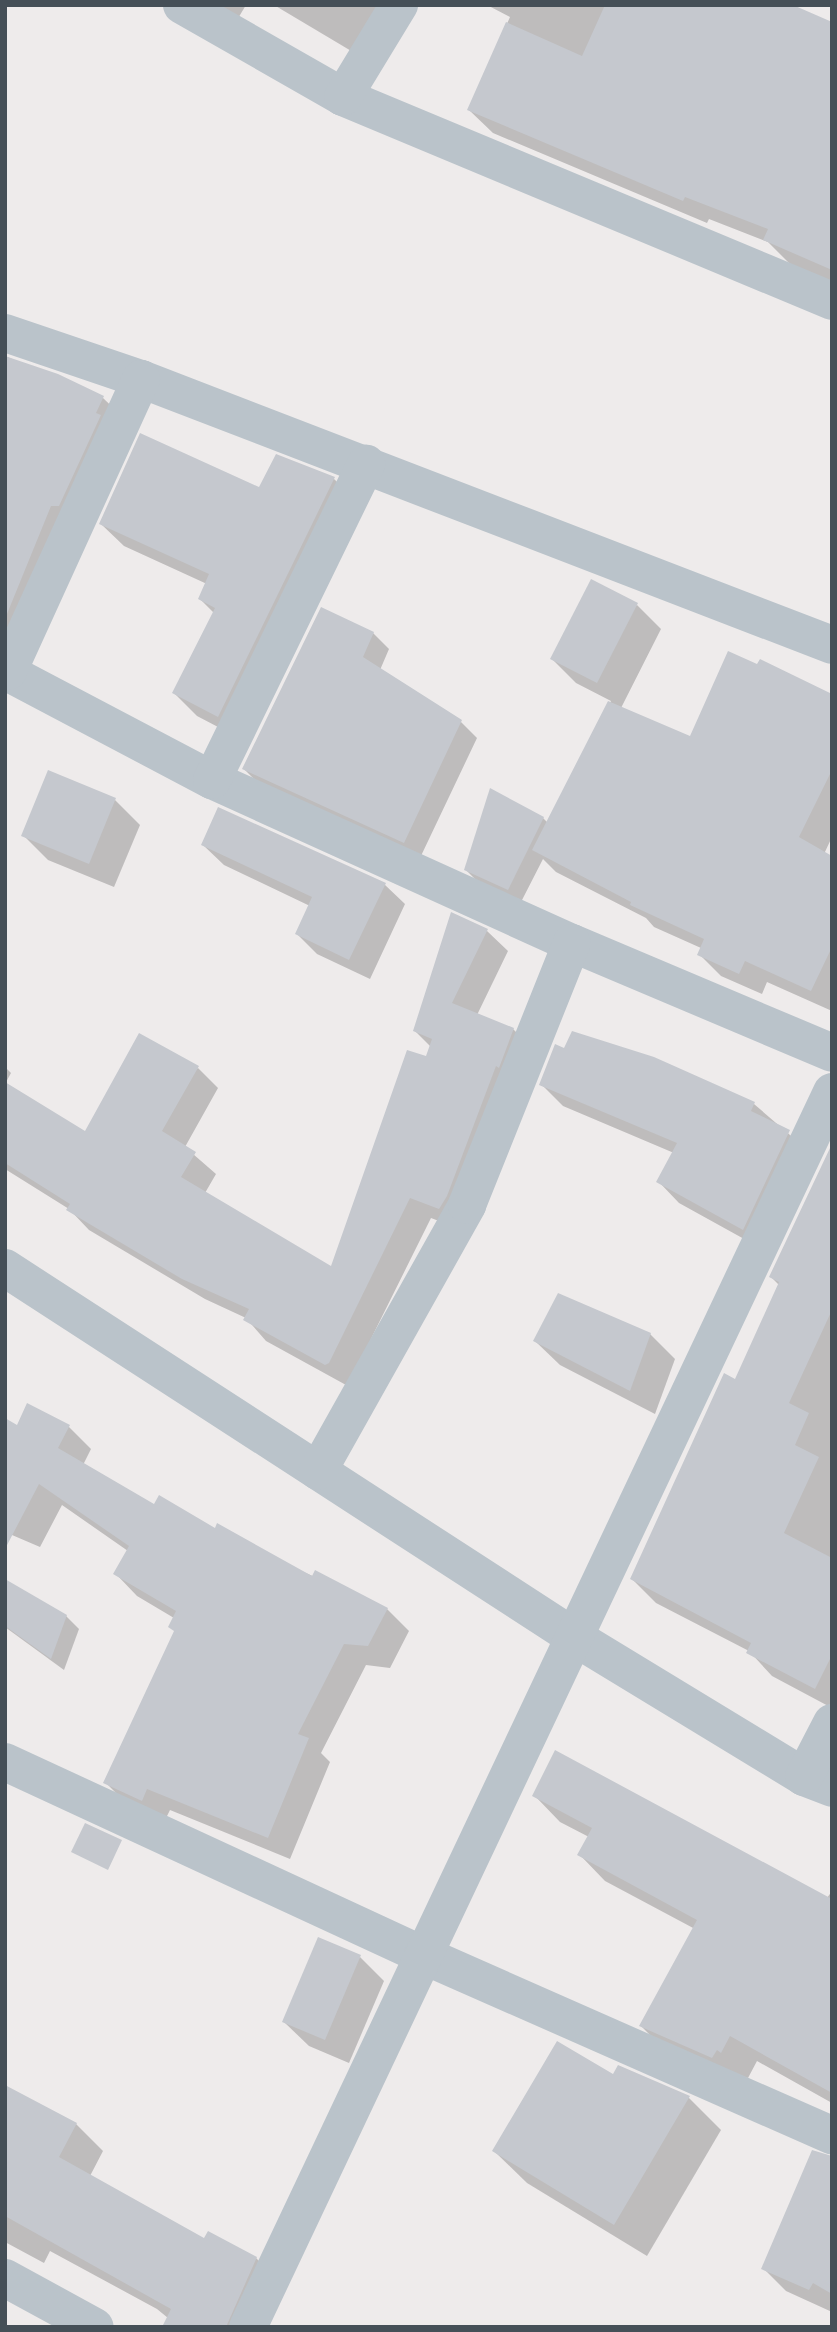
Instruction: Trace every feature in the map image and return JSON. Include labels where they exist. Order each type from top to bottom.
[{"type":"street","points":[[182,5],[343,97],[832,301]]},
{"type":"street","points":[[343,97],[399,5]]},
{"type":"street","points":[[5,333],[141,379],[832,645]]},
{"type":"street","points":[[141,379],[7,671],[212,780],[572,943],[832,1053]]},
{"type":"street","points":[[212,780],[366,464]]},
{"type":"street","points":[[318,1471],[467,1205],[572,943]]},
{"type":"street","points":[[248,2327],[832,1092]]},
{"type":"street","points":[[5,1268],[574,1637],[818,1782],[832,1723]]},
{"type":"street","points":[[5,1762],[423,1955],[832,2135]]},
{"type":"street","points":[[5,2278],[95,2327]]},
{"type":"building","points":[[605,5],[793,5],[832,22],[832,270],[763,240],[768,229],[685,197],[683,201],[467,110],[506,22],[582,56]]},
{"type":"building","points":[[5,356],[58,374],[104,396],[96,413],[101,415],[59,506],[51,506],[7,614]]},
{"type":"building","points":[[140,433],[259,487],[276,454],[335,477],[218,717],[172,693],[215,608],[198,599],[209,574],[99,524]]},
{"type":"building","points":[[591,579],[638,603],[597,683],[550,659]]},
{"type":"building","points":[[321,607],[374,632],[363,657],[462,720],[404,843],[242,769]]},
{"type":"building","points":[[728,651],[757,664],[760,659],[832,694],[832,770],[799,837],[832,856],[832,947],[811,991],[745,961],[739,974],[697,955],[704,939],[630,905],[631,902],[532,850],[608,701],[690,736]]},
{"type":"building","points":[[48,770],[116,798],[89,864],[21,836]]},
{"type":"building","points":[[490,788],[544,817],[508,890],[464,870]]},
{"type":"building","points":[[218,807],[386,883],[349,960],[295,934],[312,897],[201,845]]},
{"type":"building","points":[[451,912],[488,929],[452,1003],[514,1028],[499,1068],[496,1066],[447,1196],[439,1209],[410,1198],[329,1363],[325,1365],[243,1320],[249,1309],[182,1279],[66,1210],[70,1204],[5,1163],[5,1082],[85,1131],[139,1033],[199,1066],[162,1131],[196,1152],[181,1177],[331,1266],[407,1050],[426,1056],[432,1039],[413,1031]]},
{"type":"building","points":[[572,1031],[654,1057],[755,1102],[751,1111],[790,1130],[743,1230],[656,1182],[677,1143],[539,1085],[555,1044],[564,1048]]},
{"type":"building","points":[[830,1148],[832,1310],[789,1403],[809,1413],[795,1445],[819,1457],[784,1533],[832,1558],[832,1655],[815,1689],[746,1653],[751,1643],[630,1579],[724,1373],[735,1379],[779,1282],[769,1277]]},
{"type":"building","points":[[558,1293],[651,1333],[630,1391],[533,1341]]},
{"type":"building","points":[[27,1403],[70,1425],[58,1448],[154,1504],[159,1495],[215,1528],[217,1523],[312,1576],[315,1570],[388,1608],[368,1646],[344,1644],[298,1734],[309,1738],[268,1838],[147,1789],[142,1801],[103,1783],[174,1631],[168,1627],[176,1611],[113,1574],[129,1546],[39,1484],[5,1549],[5,1418],[17,1425]]},
{"type":"building","points":[[5,1579],[67,1615],[51,1659],[5,1626]]},
{"type":"building","points":[[555,1750],[832,1899],[832,2093],[730,2036],[721,2053],[717,2050],[712,2058],[639,2026],[697,1920],[577,1855],[592,1828],[532,1796]]},
{"type":"building","points":[[85,1823],[122,1840],[108,1870],[71,1852]]},
{"type":"building","points":[[318,1937],[361,1955],[325,2040],[282,2022]]},
{"type":"building","points":[[557,2041],[613,2074],[618,2065],[690,2096],[614,2225],[492,2151]]},
{"type":"building","points":[[5,2085],[77,2123],[59,2157],[204,2238],[208,2231],[257,2257],[226,2327],[162,2327],[171,2309],[5,2216]]},
{"type":"building","points":[[812,2150],[832,2156],[832,2294],[813,2283],[809,2290],[761,2269]]}]
